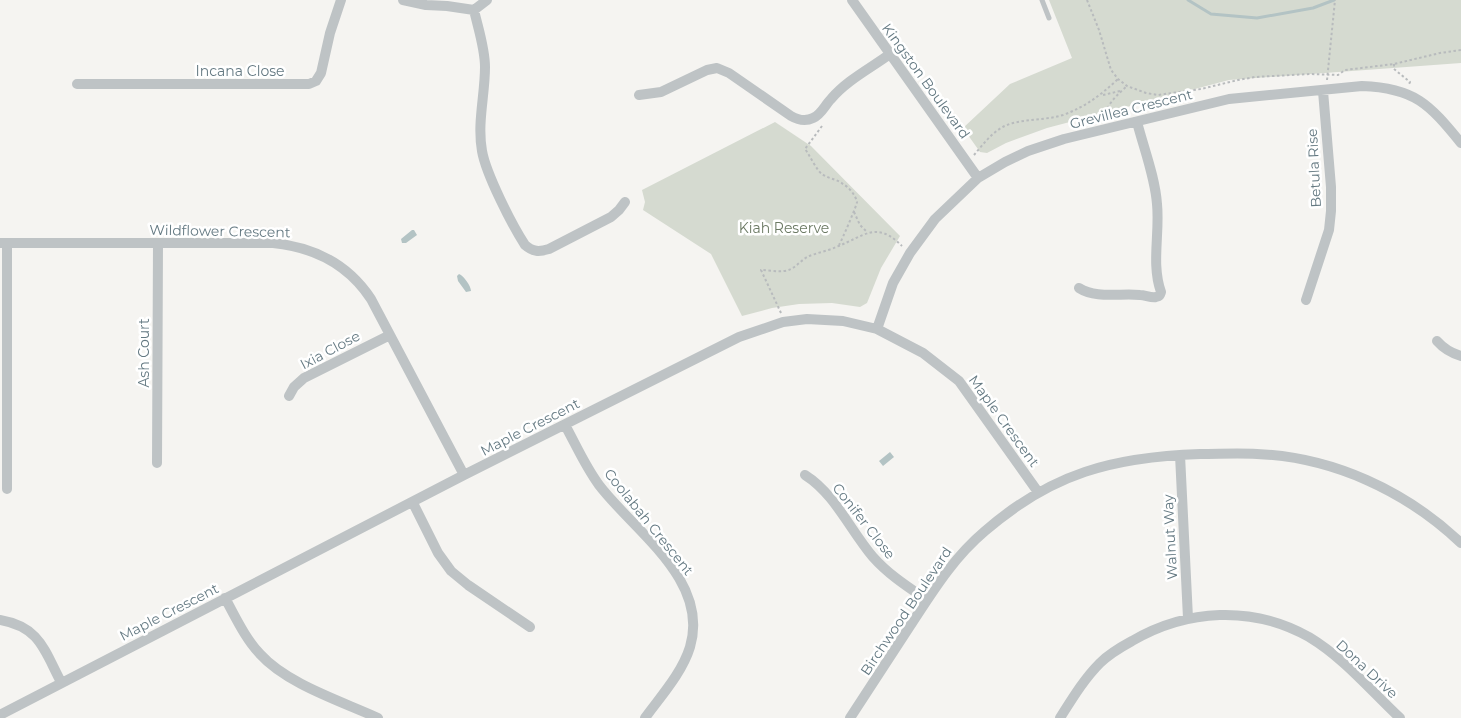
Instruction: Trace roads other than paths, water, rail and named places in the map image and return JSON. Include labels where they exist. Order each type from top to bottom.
[{"type":"street","name":"Incana Close","points":[[77,84],[309,84],[316,80],[321,73],[330,33],[341,0]]},
{"type":"street","points":[[403,0],[426,5],[474,10],[487,0]]},
{"type":"street","name":"Kingston Boulevard","points":[[852,0],[978,178]]},
{"type":"street","points":[[474,10],[485,64],[480,123],[482,153],[492,180],[525,246],[532,250],[541,251],[549,249],[610,217],[625,202]]},
{"type":"street","points":[[639,95],[661,92],[707,70],[717,68],[729,73],[797,119],[804,120],[818,116],[843,87],[890,54]]},
{"type":"street","name":"Grevillea Crescent","points":[[877,328],[892,283],[910,253],[935,219],[978,178],[1028,151],[1064,139],[1229,99],[1362,86],[1381,87],[1405,93],[1421,100],[1438,114],[1461,143]]},
{"type":"street","name":"Betula Rise","points":[[1306,300],[1328,230],[1331,211],[1331,187],[1323,91]]},
{"type":"street","points":[[1079,288],[1085,292],[1096,294],[1155,297],[1162,292],[1156,276],[1157,205],[1155,189],[1137,122]]},
{"type":"street","points":[[4,243],[6,489]]},
{"type":"street","name":"Wildflower Crescent","points":[[4,243],[273,243],[310,250],[325,257],[349,273],[362,286],[464,475]]},
{"type":"street","name":"Ash Court","points":[[157,463],[158,243]]},
{"type":"street","name":"Maple Crescent","points":[[0,715],[464,475],[739,336],[783,322],[807,319],[843,321],[877,328],[923,353],[959,381],[1038,492]]},
{"type":"street","name":"Ixia Close","points":[[289,396],[294,386],[304,378],[390,335]]},
{"type":"street","points":[[1437,340],[1442,347],[1461,356]]},
{"type":"street","name":"Coolabah Crescent","points":[[565,425],[599,485],[681,579],[693,612],[690,646],[681,667],[645,718]]},
{"type":"street","name":"Birchwood Boulevard","points":[[850,718],[956,559],[984,531],[1010,511],[1038,492],[1075,474],[1141,458],[1180,455],[1258,454],[1298,459],[1343,470],[1378,485],[1412,503],[1440,523],[1461,543]]},
{"type":"street","name":"Walnut Way","points":[[1180,455],[1188,618]]},
{"type":"street","name":"Conifer Close","points":[[805,475],[824,490],[882,568],[927,600]]},
{"type":"street","points":[[413,503],[438,553],[451,571],[468,585],[530,627]]},
{"type":"street","points":[[226,598],[246,636],[260,654],[277,669],[296,680],[378,718]]},
{"type":"street","name":"Dona Drive","points":[[1060,718],[1081,684],[1102,662],[1124,646],[1149,631],[1188,618],[1230,614],[1254,617],[1292,629],[1309,637],[1336,655],[1400,718]]},
{"type":"street","points":[[0,620],[23,626],[32,633],[40,642],[61,682]]},
{"type":"lane","points":[[1042,0],[1049,18]]},
{"type":"waterway","points":[[1188,0],[1211,14],[1257,18],[1313,8],[1334,0]]},
{"type":"park label","name":"Kiah Reserve","points":[[784,228]]}]
